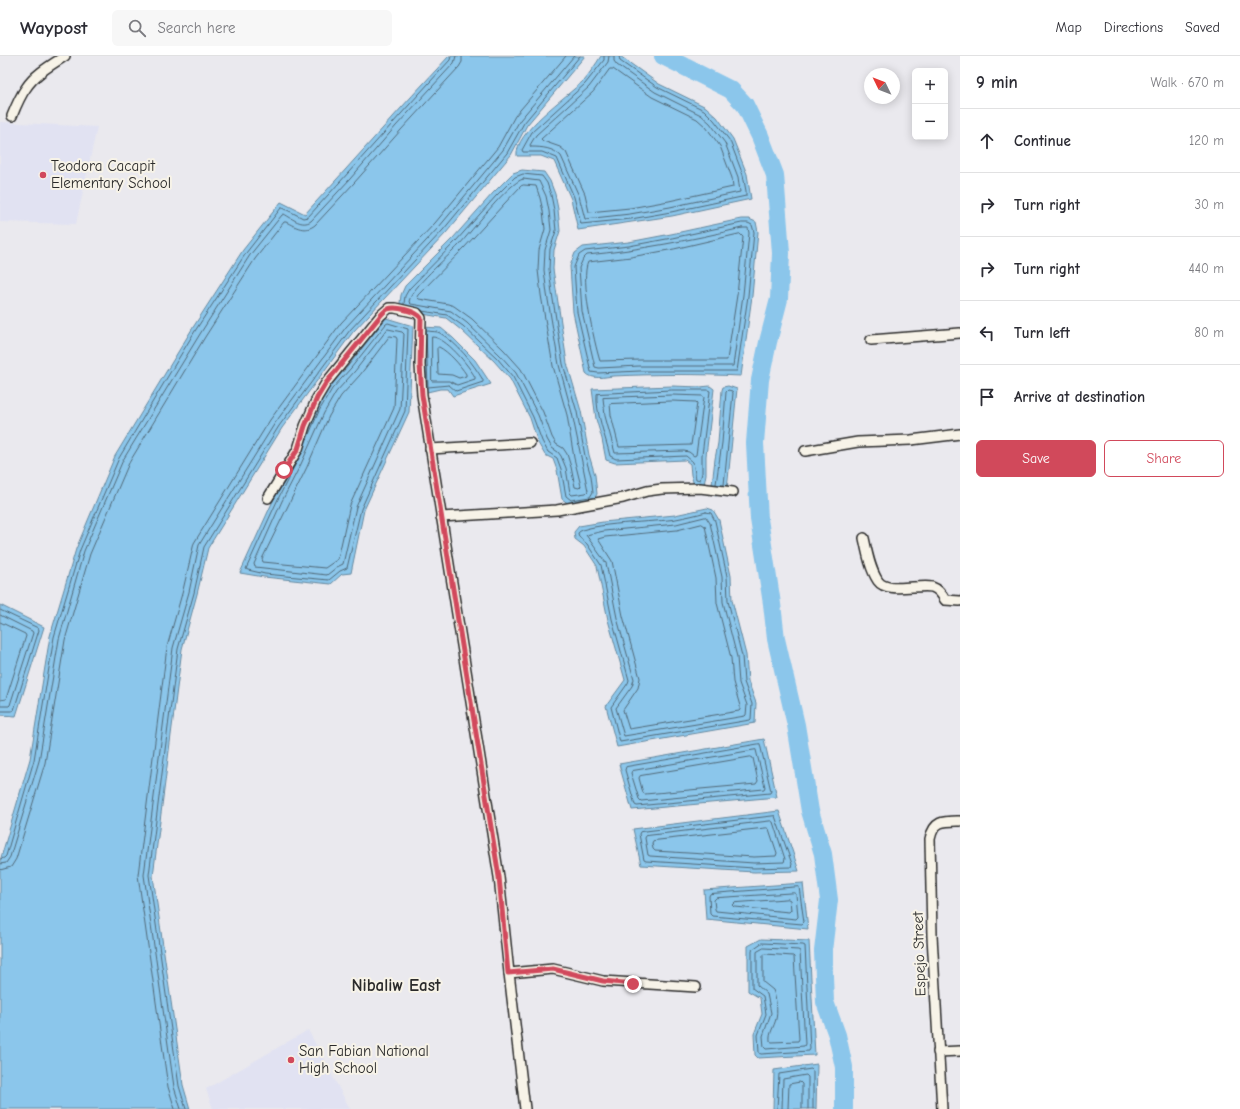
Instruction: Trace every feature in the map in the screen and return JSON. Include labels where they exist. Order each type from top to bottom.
[{"type":"street","points":[[12,116],[26,88],[33,80],[65,56]]},
{"type":"street","points":[[268,498],[298,449],[305,426],[317,398],[358,342],[389,308],[417,313],[421,318],[420,365],[422,395],[499,877],[508,973],[526,1109]]},
{"type":"street","points":[[871,340],[960,334]]},
{"type":"street","points":[[805,451],[858,442],[911,440],[960,434]]},
{"type":"street","points":[[430,449],[530,443]]},
{"type":"street","points":[[441,517],[557,510],[662,489],[700,488],[733,492]]},
{"type":"street","points":[[864,538],[872,567],[879,583],[887,587],[932,587],[942,594],[945,600],[960,601]]},
{"type":"street","name":"Espejo Street","points":[[942,1109],[932,936],[930,839],[932,830],[937,824],[944,821],[960,821]]},
{"type":"street","points":[[508,973],[553,969],[603,981],[696,987]]},
{"type":"street","points":[[938,1052],[960,1051]]},
{"type":"shaded area","name":"Teodora Cacapit Elementary School","points":[[0,122],[97,127],[76,224],[0,222]]},
{"type":"shaded area","name":"San Fabian National High School","points":[[308,1030],[350,1109],[213,1109],[206,1089]]},
{"type":"water","points":[[449,56],[585,56],[527,125],[511,155],[446,233],[353,332],[282,428],[208,548],[182,649],[153,876],[183,1085],[190,1109],[0,1109],[0,861],[30,759],[50,636],[76,549],[115,456],[192,329],[243,250],[281,202],[305,214]]},
{"type":"water","points":[[601,56],[620,56],[659,84],[706,107],[717,117],[733,139],[747,174],[751,199],[672,216],[578,230],[571,199],[554,161],[541,156],[517,156],[518,147],[532,126],[583,81]]},
{"type":"water","points":[[522,170],[544,172],[550,181],[555,194],[560,231],[554,250],[553,269],[567,363],[581,411],[589,455],[595,475],[597,494],[593,501],[569,504],[562,499],[557,470],[553,459],[545,455],[538,443],[530,418],[510,379],[494,361],[446,318],[399,310],[401,295],[405,286],[453,238],[513,173]]},
{"type":"water","points":[[741,219],[749,219],[756,222],[758,232],[752,296],[741,376],[661,375],[613,376],[599,378],[592,377],[586,373],[573,312],[570,266],[575,253],[583,247],[629,242]]},
{"type":"water","points":[[386,318],[413,326],[409,412],[364,510],[351,573],[342,574],[331,584],[240,573],[315,409],[329,387],[348,366]]},
{"type":"water","points":[[422,327],[441,328],[475,360],[491,384],[453,396],[448,389],[440,389],[423,393]]},
{"type":"water","points":[[710,386],[714,389],[704,485],[694,485],[690,464],[685,460],[615,463],[606,460],[596,419],[592,389]]},
{"type":"water","points":[[728,386],[737,389],[727,490],[721,495],[715,496],[711,493],[718,443],[722,390],[723,387]]},
{"type":"water","points":[[707,508],[713,510],[719,520],[731,576],[732,600],[746,655],[748,681],[756,703],[755,723],[617,747],[606,706],[625,680],[608,620],[597,566],[584,546],[575,539],[574,532],[579,526],[603,522],[675,515]]},
{"type":"water","points":[[0,605],[44,627],[16,716],[0,715]]},
{"type":"water","points":[[764,739],[777,797],[632,810],[619,764]]},
{"type":"water","points":[[779,811],[799,871],[754,872],[641,865],[633,829]]},
{"type":"water","points":[[803,883],[808,929],[706,919],[704,890]]},
{"type":"water","points":[[761,939],[809,941],[815,1055],[758,1058],[755,1055],[754,1034],[762,1014],[760,998],[748,991],[748,946]]},
{"type":"water","points":[[817,1064],[816,1109],[773,1109],[774,1070]]},
{"type":"waterway","points":[[663,56],[731,90],[745,105],[760,136],[775,175],[781,253],[779,299],[760,380],[755,443],[759,519],[776,639],[796,725],[810,811],[823,854],[829,900],[823,951],[825,1002],[837,1035],[844,1067],[844,1109]]},
{"type":"place","name":"Teodora Cacapit Elementary School","points":[[43,175]]},
{"type":"place","name":"San Fabian National High School","points":[[291,1060]]},
{"type":"district","name":"Nibaliw East","points":[[396,985]]},
{"type":"route","points":[[284,470],[298,449],[302,439],[302,433],[317,398],[326,383],[385,310],[395,308],[417,313],[421,318],[420,365],[422,395],[499,877],[508,973],[553,969],[603,981],[633,984]]}]
